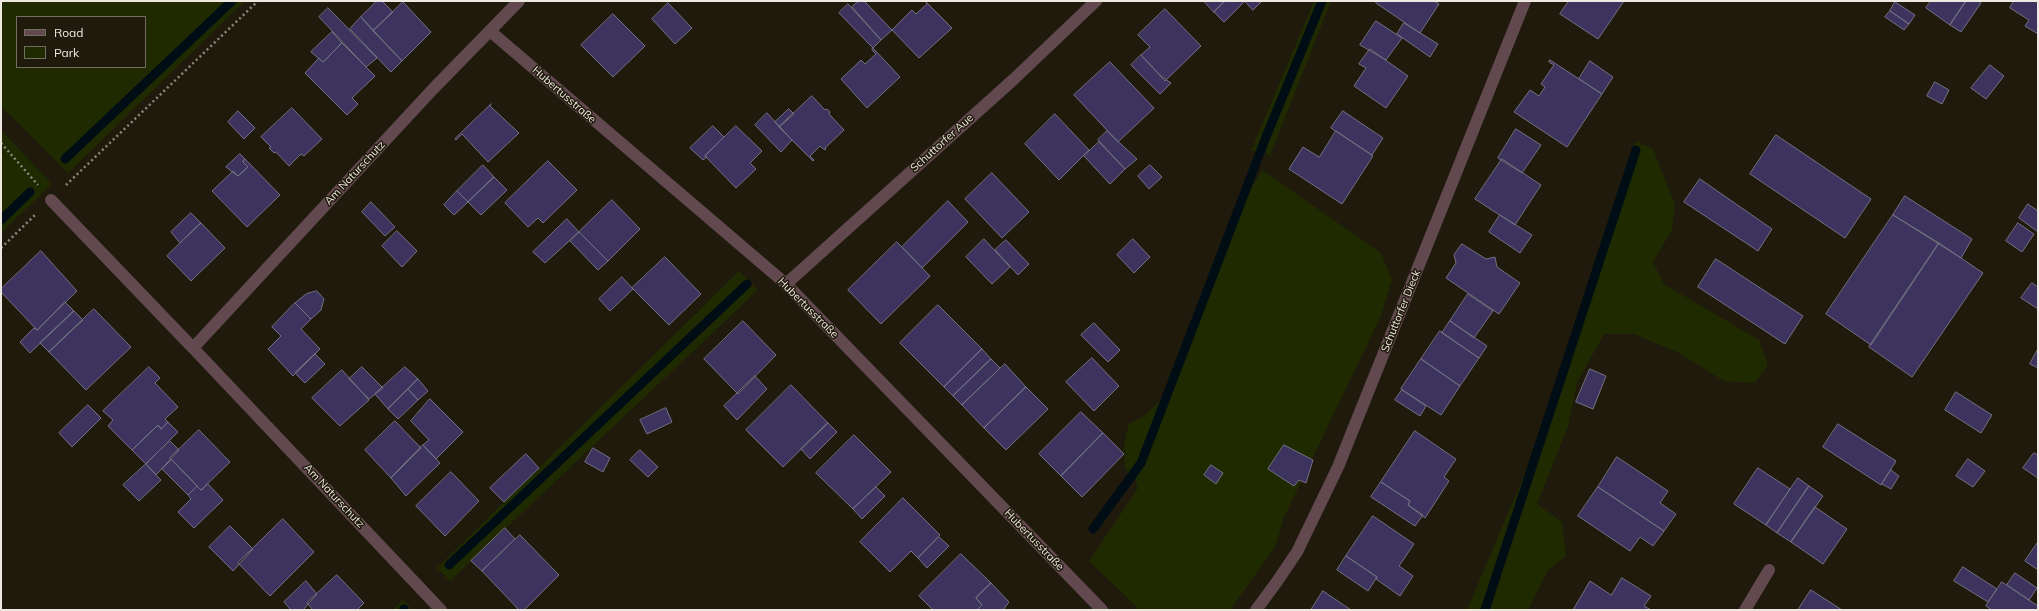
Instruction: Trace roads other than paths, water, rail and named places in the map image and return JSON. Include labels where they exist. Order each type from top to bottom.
[{"type":"street","name":"Am Naturschutz","points":[[193,348],[433,89],[519,1]]},
{"type":"street","name":"Schuttorfer Aue","points":[[786,284],[1014,79],[1096,1]]},
{"type":"street","name":"Schuttorfer Dieck","points":[[1256,610],[1276,584],[1297,552],[1335,473],[1525,1]]},
{"type":"street","name":"Hubertusstraße","points":[[490,31],[786,284],[1102,610]]},
{"type":"street","name":"Am Naturschutz","points":[[51,200],[441,610]]},
{"type":"street","points":[[1745,610],[1769,570]]},
{"type":"waterway","points":[[65,159],[232,1]]},
{"type":"waterway","points":[[1093,529],[1141,463],[1266,137],[1322,1]]},
{"type":"waterway","points":[[1485,610],[1636,150]]},
{"type":"waterway","points":[[1,220],[30,192]]},
{"type":"waterway","points":[[449,565],[747,284]]}]
